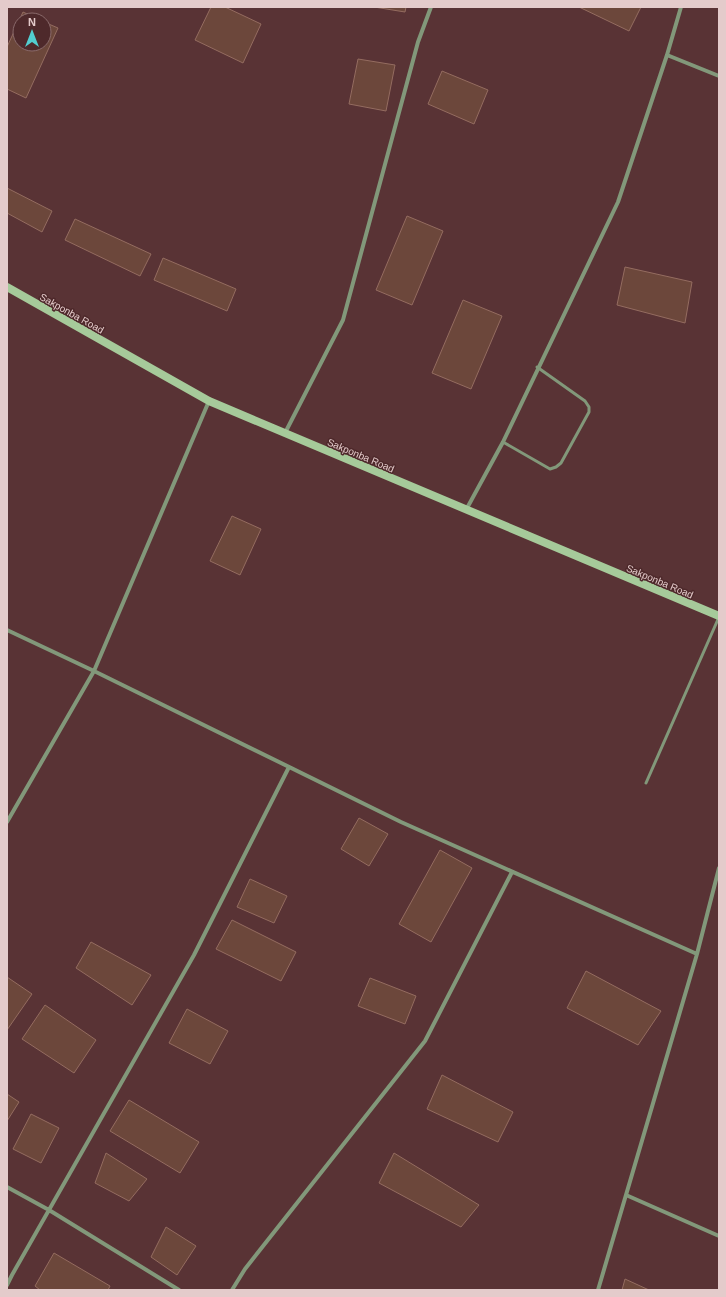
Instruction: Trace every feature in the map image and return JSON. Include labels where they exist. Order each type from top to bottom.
[{"type":"main road","name":"Sakponba Road","points":[[7,288],[209,401],[719,617]]},
{"type":"street","points":[[284,433],[343,320],[418,42],[431,7]]},
{"type":"street","points":[[466,510],[503,442],[618,202],[667,55],[680,7]]},
{"type":"street","points":[[667,55],[719,76]]},
{"type":"street","points":[[7,822],[94,671],[209,401]]},
{"type":"street","points":[[7,630],[94,671],[401,822],[697,954]]},
{"type":"street","points":[[7,1285],[194,955],[289,767]]},
{"type":"street","points":[[598,1290],[697,954],[719,868]]},
{"type":"street","points":[[232,1290],[246,1269],[424,1041],[512,872]]},
{"type":"street","points":[[7,1187],[49,1210],[179,1290]]},
{"type":"street","points":[[626,1195],[719,1236]]},
{"type":"lane","points":[[503,442],[550,469],[556,468],[561,463],[589,412],[589,407],[586,401],[538,367]]},
{"type":"lane","points":[[646,783],[719,617]]},
{"type":"building","points":[[211,7],[225,7],[261,24],[243,63],[195,40]]},
{"type":"building","points":[[374,7],[406,7],[405,12]]},
{"type":"building","points":[[579,7],[641,7],[629,31]]},
{"type":"building","points":[[52,25],[58,28],[52,41]]},
{"type":"building","points":[[12,36],[12,52],[47,52],[26,98],[7,89],[7,47]]},
{"type":"building","points":[[358,59],[395,65],[386,111],[349,104]]},
{"type":"building","points":[[442,71],[488,90],[474,124],[428,104]]},
{"type":"building","points":[[7,188],[52,211],[42,232],[7,213]]},
{"type":"building","points":[[407,216],[443,231],[412,305],[376,290]]},
{"type":"building","points":[[75,219],[151,254],[140,276],[65,240]]},
{"type":"building","points":[[163,258],[236,289],[227,311],[154,280]]},
{"type":"building","points":[[625,267],[692,282],[685,323],[617,305]]},
{"type":"building","points":[[463,300],[502,316],[471,389],[432,373]]},
{"type":"building","points":[[232,516],[261,529],[240,575],[210,561]]},
{"type":"building","points":[[359,818],[388,834],[369,866],[341,849]]},
{"type":"building","points":[[440,850],[472,868],[431,942],[399,924]]},
{"type":"building","points":[[250,879],[287,896],[274,923],[237,907]]},
{"type":"building","points":[[232,920],[296,952],[281,981],[216,949]]},
{"type":"building","points":[[91,942],[151,975],[132,1005],[76,968]]},
{"type":"building","points":[[586,971],[661,1011],[638,1045],[567,1008]]},
{"type":"building","points":[[7,977],[32,994],[7,1030]]},
{"type":"building","points":[[370,978],[416,996],[405,1024],[358,1006]]},
{"type":"building","points":[[45,1005],[96,1040],[74,1073],[22,1039]]},
{"type":"building","points":[[187,1009],[228,1031],[210,1064],[169,1043]]},
{"type":"building","points":[[442,1075],[513,1112],[498,1142],[427,1109]]},
{"type":"building","points":[[7,1094],[19,1102],[7,1121]]},
{"type":"building","points":[[129,1100],[199,1142],[180,1173],[110,1131]]},
{"type":"building","points":[[31,1114],[59,1128],[41,1163],[13,1149]]},
{"type":"building","points":[[106,1153],[147,1179],[129,1201],[95,1183]]},
{"type":"building","points":[[394,1153],[479,1205],[461,1227],[379,1183]]},
{"type":"building","points":[[166,1227],[196,1246],[177,1275],[151,1257]]},
{"type":"building","points":[[54,1253],[110,1286],[108,1290],[40,1290],[35,1286]]},
{"type":"building","points":[[625,1279],[649,1290],[622,1290]]}]
